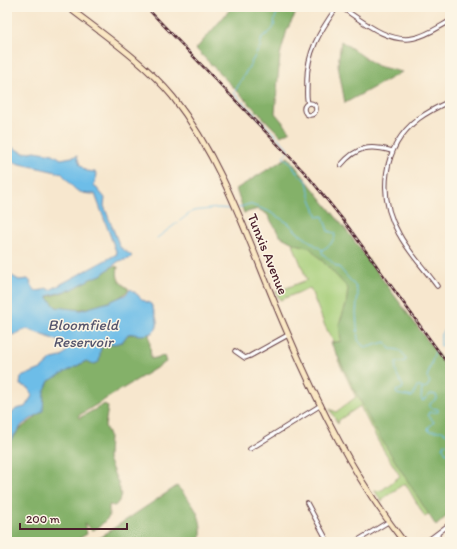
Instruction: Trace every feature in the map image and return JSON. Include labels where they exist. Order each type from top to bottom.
[{"type":"main road","name":"Tunxis Avenue","points":[[68,7],[136,61],[166,89],[210,153],[237,209],[288,335],[321,405],[358,475],[388,522],[404,542]]},
{"type":"street","points":[[308,103],[307,73],[313,47],[322,29],[337,7]]},
{"type":"street","points":[[341,7],[380,32],[404,40],[423,35],[450,21]]},
{"type":"street","points":[[437,286],[399,235],[389,212],[385,184],[386,173],[392,151],[402,135],[418,119],[450,101]]},
{"type":"street","points":[[341,165],[356,152],[369,147],[392,151]]},
{"type":"street","points":[[235,351],[245,358],[288,335]]},
{"type":"street","points":[[250,449],[321,405]]},
{"type":"street","points":[[307,503],[328,542]]},
{"type":"street","points":[[355,542],[388,522]]},
{"type":"street","points":[[426,542],[439,534],[450,524]]},
{"type":"street","points":[[433,542],[439,534]]},
{"type":"green space","points":[[232,7],[299,7],[287,30],[280,55],[275,113],[290,131],[281,136],[196,49]]},
{"type":"green space","points":[[341,41],[377,66],[402,72],[345,103],[338,65]]},
{"type":"green space","points":[[288,157],[347,231],[450,371],[450,513],[436,526],[373,426],[331,343],[341,341],[339,324],[346,305],[348,288],[310,248],[293,243],[280,236],[267,214],[258,209],[244,213],[236,189]]},
{"type":"green space","points":[[302,190],[450,500],[425,517],[405,483],[384,498],[382,502],[375,491],[382,490],[400,476],[378,441],[360,406],[339,420],[338,424],[330,409],[336,412],[356,397],[338,360],[342,358],[325,326],[310,288],[280,300],[276,292],[307,280],[276,201]]},
{"type":"green space","points":[[113,266],[118,267],[117,275],[119,280],[129,289],[116,299],[95,307],[73,310],[56,307],[47,297],[73,289],[90,278],[101,275]]},
{"type":"green space","points":[[149,332],[151,359],[164,356],[166,362],[78,416],[79,418],[105,404],[108,407],[105,426],[109,436],[108,459],[118,483],[121,495],[115,506],[109,505],[109,517],[99,527],[92,530],[84,523],[87,534],[73,542],[7,542],[7,428],[14,437],[20,429],[36,417],[41,407],[45,387],[53,378],[86,361],[90,363],[99,355],[100,347],[122,342],[128,334],[145,334]]},
{"type":"green space","points":[[177,486],[193,505],[199,518],[201,525],[200,542],[93,542]]},
{"type":"water","name":"Bloomfield Reservoir","points":[[7,145],[24,153],[35,151],[53,154],[61,159],[77,156],[80,165],[86,171],[95,172],[97,175],[94,185],[105,198],[104,206],[120,247],[132,256],[129,259],[119,261],[101,275],[90,279],[73,289],[48,296],[48,298],[56,307],[81,310],[109,302],[125,295],[131,289],[143,300],[151,304],[157,320],[154,332],[141,335],[128,334],[122,342],[101,347],[99,362],[94,364],[86,361],[49,381],[44,392],[43,411],[22,425],[11,440],[9,439],[12,433],[7,428],[7,418],[16,409],[25,407],[32,396],[29,388],[20,385],[21,377],[41,369],[52,359],[61,357],[67,351],[59,341],[27,329],[13,335],[9,333],[10,325],[13,322],[7,318],[7,273],[19,280],[28,279],[36,291],[46,288],[50,290],[117,254],[95,194],[87,194],[77,191],[61,173],[16,163],[7,157]]},
{"type":"waterway","points":[[282,7],[278,11],[273,28],[268,34],[262,37],[260,47],[234,93],[287,147],[288,151],[283,157],[290,162],[298,174],[307,181],[310,196],[318,217],[323,216],[328,231],[334,233],[335,237],[330,245],[322,250],[322,253],[339,267],[356,287],[358,294],[356,313],[358,340],[363,346],[368,347],[385,342],[390,349],[396,349],[404,354],[406,360],[403,362],[397,362],[396,365],[397,374],[403,386],[402,389],[396,391],[397,394],[412,397],[417,387],[421,387],[421,399],[423,401],[431,394],[436,395],[437,398],[430,404],[430,408],[438,409],[438,412],[429,412],[428,415],[434,422],[428,428],[429,431],[442,431],[450,436]]},
{"type":"waterway","points":[[238,208],[249,204],[268,211],[288,223],[298,233],[322,250]]},
{"type":"waterway","points":[[157,238],[193,211],[218,208],[233,209]]},
{"type":"waterway","points":[[441,346],[441,334],[450,323]]},
{"type":"waterway","points":[[422,389],[427,387],[430,382],[427,377],[435,352]]},
{"type":"waterway","points":[[450,444],[444,444],[443,448],[446,453],[450,452]]},
{"type":"railway","points":[[146,7],[307,175],[344,221],[450,367]]}]
